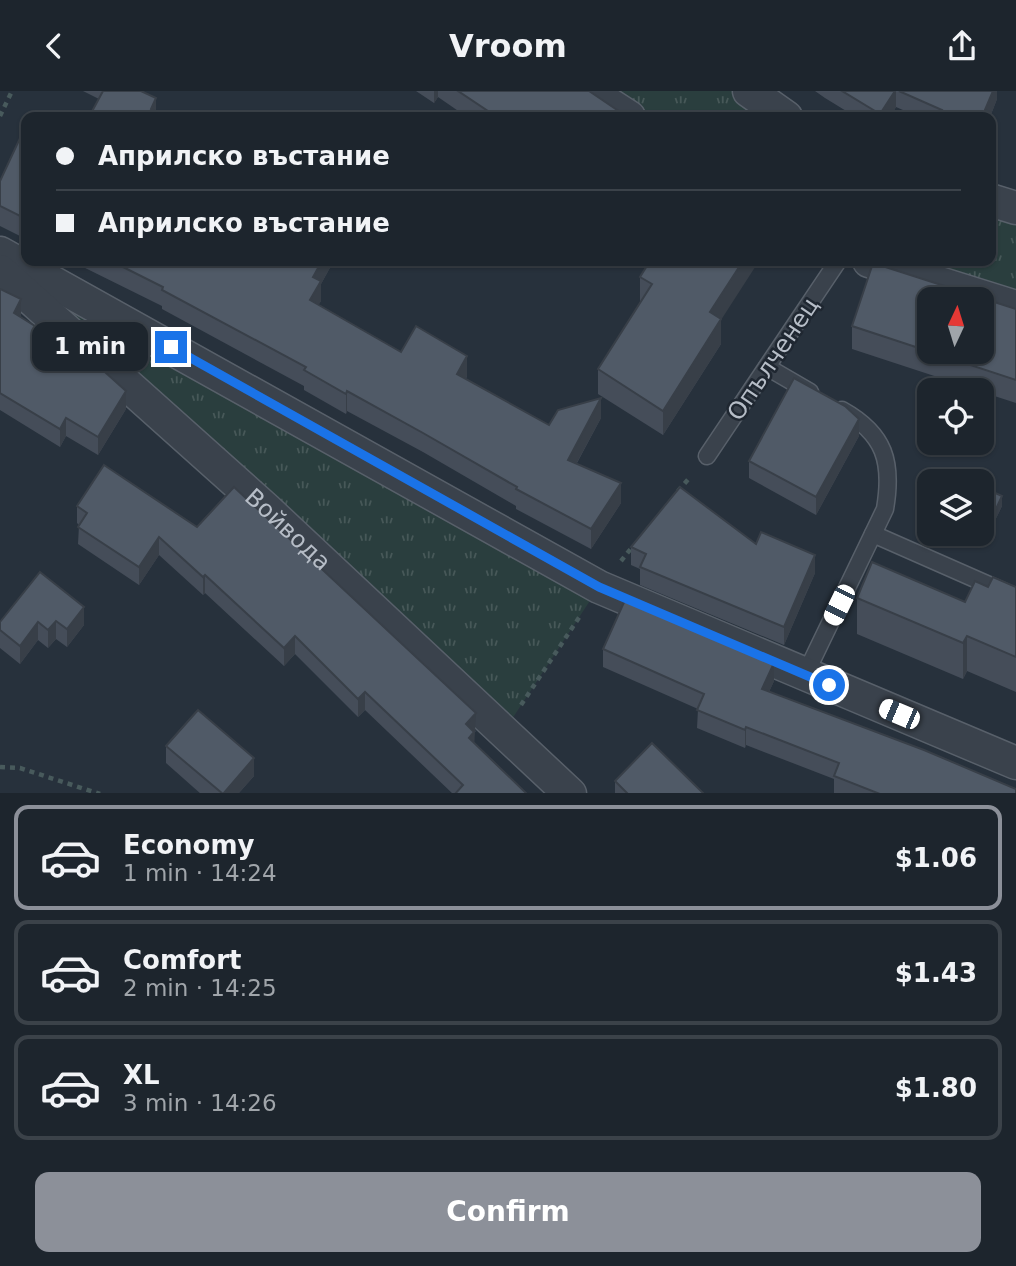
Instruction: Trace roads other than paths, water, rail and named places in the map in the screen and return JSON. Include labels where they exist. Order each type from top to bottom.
[{"type":"street","points":[[589,91],[621,112]]},
{"type":"street","points":[[749,91],[779,112]]},
{"type":"street","points":[[996,203],[1016,208]]},
{"type":"street","points":[[0,253],[21,264]]},
{"type":"street","points":[[24,266],[599,587],[1016,763]]},
{"type":"street","points":[[885,266],[1016,307]]},
{"type":"street","name":"Войвода","points":[[0,271],[276,518],[570,793]]},
{"type":"lane","name":"Опълченец","points":[[707,456],[835,266]]},
{"type":"lane","points":[[767,367],[858,418],[876,435],[887,461],[889,485],[885,509],[805,675]]},
{"type":"lane","points":[[873,534],[1016,597]]}]
